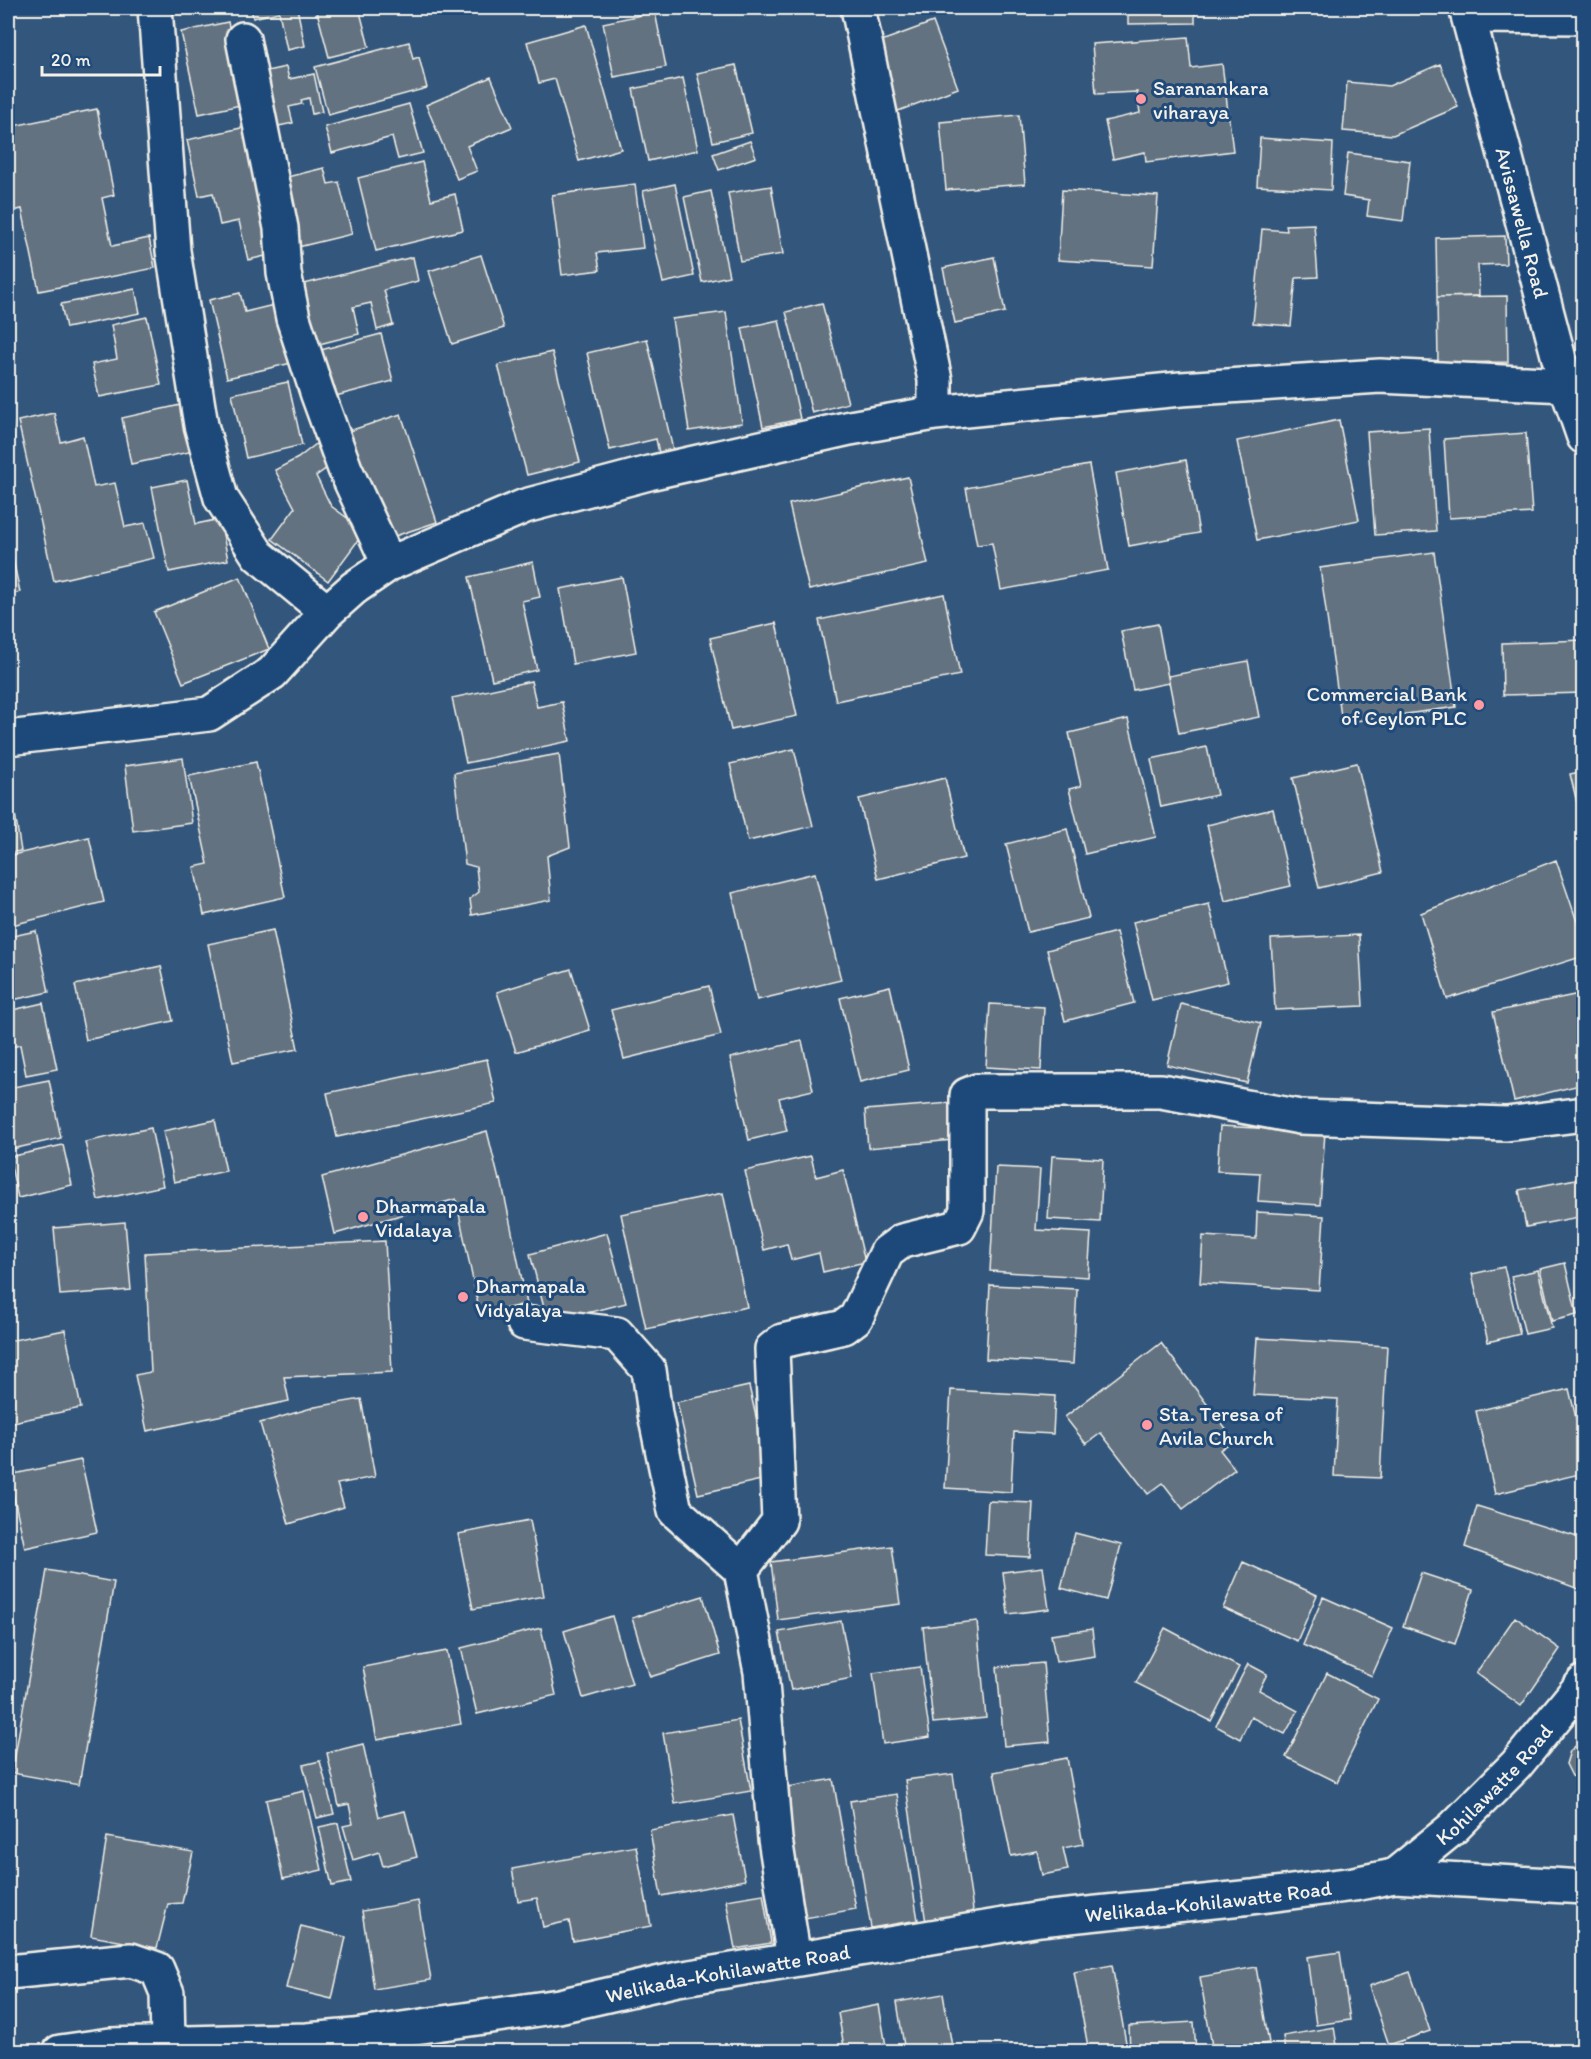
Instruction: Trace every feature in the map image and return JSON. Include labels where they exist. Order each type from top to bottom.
[{"type":"street","points":[[155,8],[173,250],[201,425],[221,498],[258,555],[327,612]]},
{"type":"street","points":[[858,8],[935,380],[935,413]]},
{"type":"street","points":[[1468,12],[1584,16]]},
{"type":"street","name":"Avissawella Road","points":[[1468,12],[1566,385],[1584,437]]},
{"type":"street","points":[[243,39],[281,228],[284,273],[293,318],[316,392],[345,469],[388,564]]},
{"type":"street","points":[[8,738],[209,714],[272,673],[327,612],[354,588],[388,564],[525,506],[649,473],[850,428],[935,413],[1181,389],[1380,376],[1566,385]]},
{"type":"street","points":[[741,1570],[779,1521],[772,1349],[782,1341],[844,1327],[856,1318],[887,1252],[902,1241],[959,1227],[967,1211],[967,1095],[977,1091],[1161,1091],[1300,1117],[1506,1124],[1584,1114]]},
{"type":"street","points":[[524,1323],[617,1334],[649,1370],[655,1414],[675,1511],[741,1570],[761,1672],[775,1839],[794,1959]]},
{"type":"street","name":"Kohilawatte Road","points":[[1395,1876],[1453,1828],[1516,1765],[1584,1682]]},
{"type":"street","points":[[1395,1876],[1584,1887]]},
{"type":"street","name":"Welikada-Kohilawatte Road","points":[[60,2052],[110,2045],[308,2040],[420,2028],[559,2006],[678,1979],[1040,1919],[1252,1898],[1395,1876]]},
{"type":"street","points":[[8,1972],[131,1960],[157,1970],[167,1993],[168,2044]]},
{"type":"building","points":[[180,8],[215,8],[182,15]]},
{"type":"building","points":[[251,8],[297,8],[305,46],[287,50],[279,12],[253,18]]},
{"type":"building","points":[[316,8],[359,8],[369,47],[329,57]]},
{"type":"building","points":[[1128,8],[1195,8],[1195,23],[1128,24]]},
{"type":"building","points":[[655,12],[666,67],[614,77],[603,23]]},
{"type":"building","points":[[228,22],[245,104],[199,114],[181,32]]},
{"type":"building","points":[[933,22],[958,88],[893,113],[868,46]]},
{"type":"building","points":[[586,25],[621,149],[579,161],[555,79],[539,83],[527,42]]},
{"type":"building","points":[[1188,37],[1191,68],[1222,64],[1233,151],[1146,162],[1145,152],[1113,159],[1105,121],[1140,113],[1137,92],[1096,94],[1092,44]]},
{"type":"building","points":[[409,42],[413,59],[419,57],[427,88],[328,115],[315,67]]},
{"type":"building","points":[[1440,64],[1458,107],[1393,135],[1343,131],[1347,82],[1389,86]]},
{"type":"building","points":[[736,65],[752,133],[713,142],[697,73]]},
{"type":"building","points":[[286,67],[289,79],[314,74],[322,112],[312,114],[309,98],[301,100],[302,104],[289,107],[293,123],[274,127],[262,72]]},
{"type":"building","points":[[491,77],[512,127],[467,146],[477,171],[457,179],[426,105]]},
{"type":"building","points":[[683,78],[698,150],[648,161],[633,89]]},
{"type":"building","points":[[409,104],[423,153],[398,159],[392,137],[332,153],[325,127]]},
{"type":"building","points":[[97,109],[114,195],[102,198],[112,246],[149,238],[155,268],[39,291],[22,209],[8,212],[8,127]]},
{"type":"building","points":[[1019,115],[1025,184],[946,190],[940,122]]},
{"type":"building","points":[[250,126],[278,253],[248,260],[239,221],[220,225],[213,193],[199,196],[187,140]]},
{"type":"building","points":[[1260,138],[1333,143],[1331,190],[1257,186]]},
{"type":"building","points":[[750,141],[756,157],[719,170],[713,154]]},
{"type":"building","points":[[1348,153],[1410,161],[1403,221],[1367,216],[1369,200],[1343,196]]},
{"type":"building","points":[[422,162],[431,200],[455,194],[463,230],[376,251],[358,178]]},
{"type":"building","points":[[324,168],[328,184],[339,182],[352,234],[298,247],[293,224],[298,223],[287,177]]},
{"type":"building","points":[[635,184],[643,248],[597,253],[600,270],[562,275],[552,195]]},
{"type":"building","points":[[675,184],[694,276],[663,283],[643,191]]},
{"type":"building","points":[[771,186],[783,254],[740,261],[728,193]]},
{"type":"building","points":[[1062,190],[1158,196],[1153,266],[1058,260]]},
{"type":"building","points":[[711,191],[729,276],[702,282],[684,197]]},
{"type":"building","points":[[1314,224],[1318,277],[1296,278],[1291,326],[1253,323],[1262,229],[1287,231],[1286,225]]},
{"type":"building","points":[[1505,236],[1506,264],[1478,265],[1479,296],[1437,297],[1436,238]]},
{"type":"building","points":[[481,255],[504,328],[452,344],[429,271]]},
{"type":"building","points":[[413,257],[418,281],[384,290],[393,325],[377,330],[371,303],[353,307],[359,334],[307,347],[292,287]]},
{"type":"building","points":[[994,257],[1005,312],[955,323],[943,268]]},
{"type":"building","points":[[135,289],[140,313],[66,328],[61,304]]},
{"type":"building","points":[[240,293],[245,312],[282,303],[296,362],[227,378],[209,300]]},
{"type":"building","points":[[1507,296],[1508,362],[1438,363],[1437,297]]},
{"type":"building","points":[[822,303],[848,403],[812,413],[786,312]]},
{"type":"building","points":[[726,312],[742,423],[689,431],[672,319]]},
{"type":"building","points":[[147,317],[161,385],[99,397],[92,364],[117,359],[111,325]]},
{"type":"building","points":[[779,320],[800,419],[763,427],[742,328]]},
{"type":"building","points":[[381,334],[393,381],[328,398],[317,351]]},
{"type":"building","points":[[647,339],[674,454],[660,458],[656,439],[610,450],[587,353]]},
{"type":"building","points":[[552,352],[580,462],[527,475],[498,365]]},
{"type":"building","points":[[288,382],[302,445],[246,458],[232,394]]},
{"type":"building","points":[[8,398],[14,440],[8,441]]},
{"type":"building","points":[[185,404],[194,451],[131,464],[122,418]]},
{"type":"building","points":[[54,413],[61,442],[83,436],[94,487],[115,483],[125,527],[145,523],[154,558],[54,581],[18,421]]},
{"type":"building","points":[[401,414],[437,522],[383,540],[346,432]]},
{"type":"building","points":[[1339,420],[1359,520],[1257,540],[1237,441]]},
{"type":"building","points":[[1429,428],[1436,531],[1375,535],[1367,432]]},
{"type":"building","points":[[1526,433],[1532,513],[1449,518],[1444,439]]},
{"type":"building","points":[[316,444],[331,465],[316,476],[331,506],[365,531],[328,581],[272,539],[295,508],[275,470],[298,458]]},
{"type":"building","points":[[1186,460],[1199,533],[1129,546],[1116,473]]},
{"type":"building","points":[[1089,465],[1108,570],[1001,590],[992,543],[977,545],[966,488]]},
{"type":"building","points":[[908,477],[928,564],[809,590],[789,504]]},
{"type":"building","points":[[187,480],[196,524],[220,519],[228,560],[169,572],[152,487]]},
{"type":"building","points":[[8,536],[20,592],[8,595]]},
{"type":"building","points":[[1434,552],[1456,707],[1342,723],[1320,568]]},
{"type":"building","points":[[533,562],[540,597],[522,601],[537,670],[492,680],[469,577]]},
{"type":"building","points":[[240,577],[269,649],[183,683],[154,612]]},
{"type":"building","points":[[622,577],[636,652],[573,664],[560,589]]},
{"type":"building","points":[[944,594],[960,675],[836,701],[819,620]]},
{"type":"building","points":[[776,623],[797,716],[731,730],[710,638]]},
{"type":"building","points":[[1158,624],[1169,683],[1133,690],[1121,631]]},
{"type":"building","points":[[1584,640],[1584,693],[1503,695],[1502,643]]},
{"type":"building","points":[[1248,661],[1259,717],[1179,733],[1168,676]]},
{"type":"building","points":[[531,681],[537,707],[562,702],[570,741],[466,763],[452,698]]},
{"type":"building","points":[[1128,719],[1156,837],[1085,854],[1069,789],[1081,786],[1069,733]]},
{"type":"building","points":[[1207,747],[1217,795],[1161,807],[1151,759]]},
{"type":"building","points":[[794,749],[813,826],[748,841],[730,764]]},
{"type":"building","points":[[559,754],[570,847],[547,856],[551,900],[472,915],[470,899],[479,892],[476,867],[465,864],[454,773]]},
{"type":"building","points":[[183,758],[192,823],[133,831],[125,766]]},
{"type":"building","points":[[256,762],[285,897],[204,915],[194,867],[208,864],[189,776]]},
{"type":"building","points":[[1357,763],[1383,872],[1319,888],[1293,778]]},
{"type":"building","points":[[1584,771],[1584,831],[1570,774]]},
{"type":"building","points":[[945,778],[964,858],[878,879],[859,799]]},
{"type":"building","points":[[8,789],[11,789],[21,851],[8,853]]},
{"type":"building","points":[[1273,809],[1291,886],[1225,901],[1207,825]]},
{"type":"building","points":[[1067,829],[1089,918],[1028,932],[1006,844]]},
{"type":"building","points":[[89,837],[104,902],[8,926],[8,856]]},
{"type":"building","points":[[1556,860],[1584,942],[1584,956],[1447,999],[1421,913]]},
{"type":"building","points":[[815,873],[841,980],[757,1000],[732,893]]},
{"type":"building","points":[[1209,904],[1228,982],[1152,1000],[1133,922]]},
{"type":"building","points":[[273,930],[298,1049],[233,1062],[208,944]]},
{"type":"building","points":[[36,931],[49,992],[8,1001],[8,937]]},
{"type":"building","points":[[1116,932],[1134,1003],[1065,1021],[1047,950]]},
{"type":"building","points":[[1359,935],[1363,1006],[1275,1010],[1271,939]]},
{"type":"building","points":[[161,966],[173,1021],[86,1040],[75,985]]},
{"type":"building","points":[[571,969],[590,1030],[516,1052],[497,992]]},
{"type":"building","points":[[709,986],[721,1035],[624,1059],[611,1010]]},
{"type":"building","points":[[890,986],[909,1070],[860,1082],[840,998]]},
{"type":"building","points":[[1584,993],[1584,1084],[1514,1101],[1493,1012]]},
{"type":"building","points":[[43,1003],[57,1069],[26,1075],[20,1045],[8,1048],[8,1011]]},
{"type":"building","points":[[990,1004],[1044,1007],[1041,1070],[986,1067]]},
{"type":"building","points":[[1181,1004],[1261,1023],[1247,1083],[1167,1065]]},
{"type":"building","points":[[802,1041],[813,1090],[779,1098],[787,1131],[749,1140],[730,1058]]},
{"type":"building","points":[[487,1059],[496,1103],[337,1137],[327,1093]]},
{"type":"building","points":[[49,1080],[61,1138],[8,1150],[8,1088]]},
{"type":"building","points":[[950,1103],[953,1140],[868,1148],[865,1110]]},
{"type":"building","points":[[215,1120],[226,1171],[174,1182],[163,1131]]},
{"type":"building","points":[[1220,1126],[1325,1132],[1320,1205],[1258,1201],[1260,1173],[1217,1171]]},
{"type":"building","points":[[151,1128],[163,1186],[98,1200],[85,1142]]},
{"type":"building","name":"Dharmapala Vidalaya","points":[[487,1131],[499,1180],[501,1179],[527,1304],[480,1314],[456,1199],[335,1234],[322,1177]]},
{"type":"building","points":[[63,1145],[72,1185],[18,1198],[9,1157]]},
{"type":"building","points":[[811,1156],[816,1177],[843,1170],[865,1262],[823,1272],[819,1253],[791,1260],[787,1244],[764,1250],[745,1171]]},
{"type":"building","points":[[1052,1156],[1103,1159],[1100,1222],[1048,1219]]},
{"type":"building","points":[[996,1167],[1040,1169],[1036,1230],[1091,1233],[1088,1277],[990,1271]]},
{"type":"building","points":[[1581,1178],[1584,1192],[1584,1216],[1526,1227],[1519,1190]]},
{"type":"building","points":[[723,1193],[747,1307],[646,1329],[621,1214]]},
{"type":"building","points":[[1257,1212],[1324,1216],[1319,1290],[1200,1283],[1203,1236],[1256,1239]]},
{"type":"building","points":[[125,1222],[131,1290],[60,1295],[54,1228]]},
{"type":"building","points":[[607,1233],[626,1303],[548,1323],[530,1254]]},
{"type":"building","points":[[385,1241],[392,1372],[284,1377],[289,1401],[147,1431],[135,1375],[151,1372],[145,1253]]},
{"type":"building","points":[[1565,1263],[1577,1315],[1552,1321],[1540,1269]]},
{"type":"building","points":[[1504,1267],[1520,1334],[1488,1342],[1472,1274]]},
{"type":"building","points":[[1538,1270],[1552,1328],[1525,1334],[1511,1276]]},
{"type":"building","points":[[990,1285],[1077,1289],[1073,1364],[986,1359]]},
{"type":"building","points":[[65,1330],[81,1408],[8,1423],[8,1341]]},
{"type":"building","points":[[1257,1338],[1387,1346],[1380,1478],[1334,1476],[1338,1399],[1253,1395]]},
{"type":"building","name":"Sta. Teresa of Avila Church","points":[[1161,1343],[1234,1440],[1220,1450],[1235,1469],[1183,1509],[1163,1483],[1148,1494],[1101,1433],[1086,1444],[1065,1417]]},
{"type":"building","points":[[749,1386],[770,1478],[698,1494],[677,1402]]},
{"type":"building","points":[[1569,1389],[1584,1451],[1584,1473],[1495,1494],[1476,1411]]},
{"type":"building","points":[[951,1390],[1055,1396],[1053,1434],[1014,1432],[1011,1492],[945,1488]]},
{"type":"building","points":[[361,1399],[375,1477],[337,1484],[344,1507],[289,1524],[260,1423],[315,1407]]},
{"type":"building","points":[[81,1460],[97,1532],[25,1548],[9,1475]]},
{"type":"building","points":[[988,1501],[1033,1503],[1030,1557],[985,1555]]},
{"type":"building","points":[[1477,1506],[1584,1539],[1584,1591],[1465,1547]]},
{"type":"building","points":[[530,1520],[544,1596],[473,1609],[458,1534]]},
{"type":"building","points":[[1075,1533],[1121,1545],[1106,1600],[1061,1588]]},
{"type":"building","points":[[892,1546],[900,1604],[778,1620],[771,1562]]},
{"type":"building","points":[[1243,1562],[1317,1595],[1297,1641],[1223,1608]]},
{"type":"building","points":[[1043,1567],[1049,1609],[1008,1614],[1003,1572]]},
{"type":"building","points":[[47,1570],[114,1582],[79,1785],[12,1773]]},
{"type":"building","points":[[1421,1573],[1473,1590],[1455,1644],[1403,1626]]},
{"type":"building","points":[[703,1596],[720,1655],[650,1677],[632,1618]]},
{"type":"building","points":[[1323,1597],[1393,1628],[1372,1676],[1303,1645]]},
{"type":"building","points":[[612,1616],[632,1684],[583,1698],[564,1631]]},
{"type":"building","points":[[1515,1617],[1560,1649],[1521,1706],[1476,1673]]},
{"type":"building","points":[[841,1621],[852,1678],[791,1690],[779,1632]]},
{"type":"building","points":[[977,1621],[986,1718],[933,1723],[923,1627]]},
{"type":"building","points":[[541,1628],[556,1695],[477,1714],[461,1648]]},
{"type":"building","points":[[1165,1628],[1239,1667],[1211,1721],[1136,1683]]},
{"type":"building","points":[[1092,1629],[1095,1656],[1056,1662],[1051,1635]]},
{"type":"building","points":[[447,1651],[461,1724],[377,1740],[363,1667]]},
{"type":"building","points":[[1043,1663],[1050,1742],[1004,1746],[997,1667]]},
{"type":"building","points":[[1248,1664],[1267,1674],[1259,1690],[1298,1711],[1285,1734],[1251,1717],[1240,1739],[1216,1726]]},
{"type":"building","points":[[920,1667],[930,1737],[883,1744],[873,1673]]},
{"type":"building","points":[[1327,1673],[1378,1699],[1337,1782],[1286,1757]]},
{"type":"building","points":[[738,1720],[751,1791],[675,1804],[663,1733]]},
{"type":"building","points":[[1580,1742],[1584,1742],[1584,1782],[1572,1776],[1566,1764],[1570,1751]]},
{"type":"building","points":[[363,1744],[379,1817],[405,1811],[417,1857],[383,1866],[379,1852],[353,1860],[343,1826],[353,1824],[349,1804],[339,1806],[327,1753]]},
{"type":"building","points":[[1067,1758],[1083,1844],[1063,1848],[1068,1870],[1042,1875],[1037,1851],[1011,1856],[994,1772]]},
{"type":"building","points":[[320,1761],[334,1814],[317,1818],[303,1765]]},
{"type":"building","points":[[953,1774],[974,1917],[926,1923],[905,1780]]},
{"type":"building","points":[[833,1779],[856,1909],[805,1918],[782,1788]]},
{"type":"building","points":[[304,1791],[322,1870],[283,1879],[266,1800]]},
{"type":"building","points":[[897,1794],[918,1920],[871,1928],[850,1801]]},
{"type":"building","points":[[733,1815],[745,1880],[661,1896],[650,1830]]},
{"type":"building","points":[[338,1823],[351,1882],[332,1886],[319,1827]]},
{"type":"building","points":[[107,1837],[193,1852],[182,1903],[168,1904],[157,1948],[91,1936]]},
{"type":"building","points":[[636,1846],[651,1926],[573,1941],[569,1921],[543,1927],[537,1898],[518,1901],[512,1869]]},
{"type":"building","points":[[763,1894],[771,1943],[735,1949],[726,1900]]},
{"type":"building","points":[[418,1901],[431,1980],[374,1989],[362,1911]]},
{"type":"building","points":[[301,1926],[346,1937],[332,1999],[286,1988]]},
{"type":"building","points":[[1340,1952],[1350,2020],[1316,2025],[1307,1957]]},
{"type":"building","points":[[1112,1965],[1127,2048],[1110,2052],[1089,2052],[1074,1972]]},
{"type":"building","points":[[1256,1967],[1269,2043],[1213,2052],[1200,1977]]},
{"type":"building","points":[[1410,1972],[1430,2031],[1389,2045],[1369,1986]]},
{"type":"building","points":[[943,1994],[953,2052],[905,2052],[897,2002]]},
{"type":"building","points":[[879,2005],[887,2052],[845,2052],[838,2013]]},
{"type":"building","points":[[1194,2022],[1196,2052],[1130,2052],[1129,2026]]},
{"type":"building","points":[[1334,2027],[1338,2052],[1285,2052],[1283,2036]]},
{"type":"place","name":"Saranankara viharaya","points":[[1141,99]]},
{"type":"place","name":"Commercial Bank of Ceylon PLC","points":[[1479,705]]},
{"type":"place","name":"Dharmapala Vidalaya","points":[[363,1217]]},
{"type":"place","name":"Dharmapala Vidyalaya","points":[[463,1297]]},
{"type":"place","name":"Sta. Teresa of Avila Church","points":[[1147,1425]]}]
